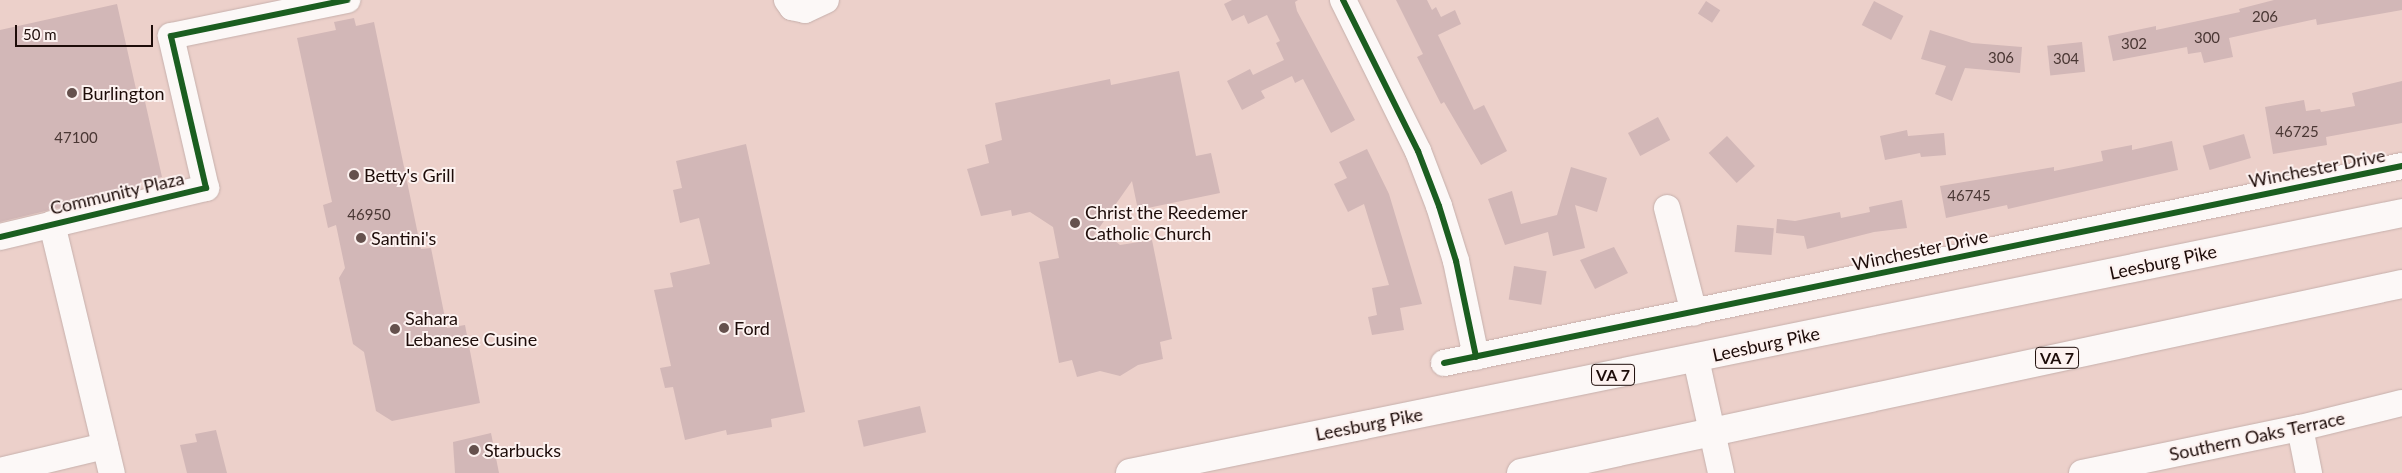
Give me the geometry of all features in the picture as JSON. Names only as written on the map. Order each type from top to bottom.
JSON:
[{"type":"highway","name":"Leesburg Pike","points":[[1130,473],[1696,359],[2402,213]]},
{"type":"highway","name":"VA 7","points":[[1521,473],[2402,284]]},
{"type":"street","name":"Community Plaza","points":[[0,237],[206,188],[171,36],[347,0]]},
{"type":"street","points":[[787,0],[792,7],[805,10],[826,0]]},
{"type":"street","points":[[1343,0],[1418,151],[1439,206],[1456,261],[1476,358]]},
{"type":"street","name":"Winchester Drive","points":[[1444,363],[1476,358],[2402,166]]},
{"type":"street","points":[[1667,208],[1694,313]]},
{"type":"street","name":"Community Plaza","points":[[52,224],[112,473]]},
{"type":"street","points":[[1696,359],[1721,473]]},
{"type":"street","name":"Southern Oaks Terrace","points":[[2082,473],[2112,470],[2402,403]]},
{"type":"street","points":[[2300,428],[2309,473]]},
{"type":"street","points":[[0,471],[105,446]]},
{"type":"building","points":[[1232,0],[1298,0],[1295,2],[1297,11],[1355,120],[1331,133],[1303,79],[1295,83],[1292,76],[1261,91],[1265,98],[1242,110],[1227,81],[1250,69],[1253,75],[1284,60],[1276,43],[1280,41],[1267,15],[1248,24],[1244,15],[1232,21],[1224,4]]},
{"type":"building","points":[[1396,0],[1427,0],[1432,10],[1436,7],[1441,17],[1455,10],[1461,24],[1438,35],[1474,110],[1484,105],[1507,151],[1481,165],[1444,102],[1441,104],[1417,57],[1423,54]]},
{"type":"building","points":[[2274,0],[2402,0],[2402,10],[2317,25],[2316,19],[2229,38],[2233,57],[2204,63],[2201,52],[2188,54],[2187,47],[2113,61],[2108,36],[2156,26],[2156,30],[2240,12],[2239,9]]},
{"type":"building","points":[[1706,1],[1720,10],[1712,23],[1698,14]]},
{"type":"building","points":[[1874,1],[1903,16],[1891,40],[1862,25]]},
{"type":"building","points":[[117,4],[138,98],[144,97],[162,177],[140,182],[141,188],[0,222],[0,30]]},
{"type":"building","points":[[354,18],[356,26],[374,22],[421,249],[431,248],[447,328],[465,325],[480,403],[392,421],[376,411],[364,352],[353,344],[339,278],[345,268],[336,225],[328,228],[323,205],[332,202],[297,38],[336,30],[334,22]]},
{"type":"building","points":[[1930,30],[1972,43],[2022,47],[2020,73],[1965,68],[1952,101],[1935,94],[1946,66],[1921,59]]},
{"type":"building","points":[[2082,42],[2085,72],[2050,75],[2047,46]]},
{"type":"building","name":"Christ the Reedemer Catholic Church","points":[[1179,71],[1196,156],[1211,153],[1220,193],[1138,210],[1132,181],[1092,238],[1115,241],[1120,245],[1152,240],[1172,339],[1160,342],[1163,359],[1138,365],[1120,376],[1100,371],[1077,377],[1072,360],[1059,363],[1039,262],[1059,258],[1053,227],[1030,212],[1012,216],[1011,210],[981,216],[967,169],[989,163],[985,145],[1002,140],[995,103],[1110,79],[1111,85]]},
{"type":"building","points":[[2402,81],[2402,123],[2326,137],[2327,145],[2273,154],[2265,107],[2304,100],[2306,111],[2320,109],[2321,112],[2355,106],[2352,93]]},
{"type":"building","points":[[1658,117],[1670,140],[1640,156],[1628,133]]},
{"type":"building","points":[[1907,130],[1908,136],[1944,133],[1946,155],[1921,157],[1920,153],[1885,160],[1880,136]]},
{"type":"building","points":[[2244,134],[2251,158],[2210,170],[2203,146]]},
{"type":"building","points":[[1727,136],[1755,166],[1737,183],[1709,153]]},
{"type":"building","points":[[2172,141],[2178,170],[2008,209],[2007,205],[1946,218],[1940,186],[2054,167],[2054,171],[2103,161],[2101,151],[2132,145],[2132,150]]},
{"type":"building","name":"Ford","points":[[746,144],[805,412],[771,419],[772,427],[727,435],[726,430],[685,440],[673,387],[665,388],[660,368],[671,366],[654,290],[673,287],[670,273],[710,264],[699,218],[680,223],[673,190],[682,188],[676,161]]},
{"type":"building","points":[[1367,149],[1389,194],[1422,304],[1400,308],[1404,330],[1372,335],[1368,317],[1377,315],[1372,288],[1389,285],[1364,204],[1348,212],[1334,184],[1347,178],[1339,162]]},
{"type":"building","points":[[1571,167],[1607,178],[1597,212],[1575,205],[1585,248],[1553,256],[1548,232],[1505,245],[1488,199],[1512,191],[1521,224],[1557,215]]},
{"type":"building","points":[[1902,200],[1907,228],[1874,232],[1807,249],[1804,236],[1776,233],[1777,219],[1795,221],[1840,212],[1841,218],[1870,212],[1869,207]]},
{"type":"building","points":[[1737,225],[1774,228],[1772,255],[1735,252]]},
{"type":"building","points":[[1614,247],[1628,273],[1595,289],[1580,260]]},
{"type":"building","points":[[1514,266],[1547,271],[1541,305],[1509,300]]},
{"type":"building","points":[[920,406],[926,432],[864,447],[858,420]]},
{"type":"building","points":[[216,430],[227,473],[187,473],[180,445],[197,442],[195,434]]},
{"type":"building","name":"Starbucks","points":[[491,433],[499,473],[455,473],[453,442]]},
{"type":"cycle path","points":[[0,237],[206,188],[171,36],[347,0]]},
{"type":"cycle path","points":[[1343,0],[1418,151],[1439,206],[1456,261],[1476,357]]},
{"type":"cycle path","points":[[1444,363],[2402,166]]},
{"type":"place","name":"Burlington","points":[[72,93]]},
{"type":"place","name":"Betty's Grill","points":[[354,175]]},
{"type":"place","name":"Christ the Reedemer Catholic Church","points":[[1075,223]]},
{"type":"place","name":"Santini's","points":[[361,238]]},
{"type":"place","name":"Ford","points":[[724,328]]},
{"type":"place","name":"Sahara Lebanese Cusine","points":[[395,329]]},
{"type":"place","name":"Starbucks","points":[[474,450]]}]
